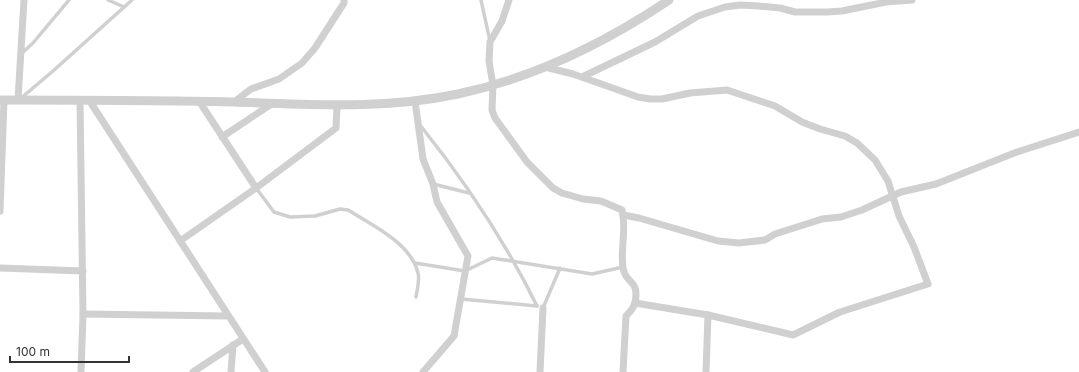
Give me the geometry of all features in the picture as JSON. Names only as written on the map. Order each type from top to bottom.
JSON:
[{"type":"street","points":[[18,100],[24,0]]},
{"type":"street","points":[[510,0],[502,21],[490,42],[489,62],[493,85],[492,110],[495,118],[526,162],[545,181],[562,193],[583,199],[601,201],[622,210],[625,237],[623,266],[624,276],[634,284],[636,292],[635,303],[626,316],[623,372]]},
{"type":"street","points":[[0,211],[2,100],[199,101],[337,106],[415,101],[457,94],[493,85],[545,67],[612,34],[648,14],[669,0]]},
{"type":"street","points":[[582,77],[655,42],[698,16],[725,7],[740,5],[759,6],[795,12],[827,12],[842,11],[886,2],[912,0]]},
{"type":"street","points":[[234,102],[251,89],[279,79],[302,63],[315,48],[345,1]]},
{"type":"street","points":[[545,67],[582,77],[638,97],[650,99],[662,99],[690,93],[727,90],[775,106],[802,122],[820,129],[846,136],[857,143],[875,160],[888,181],[899,216],[914,247],[928,284],[840,312],[793,334],[708,315],[635,303]]},
{"type":"street","points":[[85,100],[180,241],[265,372]]},
{"type":"street","points":[[81,372],[85,100]]},
{"type":"street","points":[[199,101],[256,188]]},
{"type":"street","points":[[415,101],[423,159],[433,184],[437,202],[468,256],[454,336],[423,372]]},
{"type":"street","points":[[222,137],[274,103]]},
{"type":"street","points":[[180,241],[256,188],[336,128],[337,106]]},
{"type":"street","points":[[623,215],[639,218],[718,241],[739,243],[765,240],[775,234],[822,219],[841,217],[862,210],[892,196],[936,184],[1018,152],[1079,132]]},
{"type":"street","points":[[0,268],[83,271]]},
{"type":"street","points":[[540,307],[540,372]]},
{"type":"street","points":[[83,314],[228,316]]},
{"type":"street","points":[[706,372],[708,315]]},
{"type":"street","points":[[193,372],[243,339]]},
{"type":"street","points":[[231,372],[233,345]]},
{"type":"lane","points":[[21,54],[33,43],[69,0]]},
{"type":"lane","points":[[108,0],[124,7]]},
{"type":"lane","points":[[18,100],[53,72],[132,0]]},
{"type":"lane","points":[[481,0],[490,42]]},
{"type":"lane","points":[[418,123],[450,163],[470,193],[540,307]]},
{"type":"lane","points":[[433,184],[470,193]]},
{"type":"lane","points":[[256,188],[274,212],[290,217],[315,216],[340,209],[348,210],[400,243],[415,263],[419,274],[416,297]]},
{"type":"lane","points":[[415,263],[465,271],[492,258],[514,263],[560,268],[592,274],[623,266]]},
{"type":"lane","points":[[540,307],[560,268]]},
{"type":"lane","points":[[461,299],[540,307]]}]
